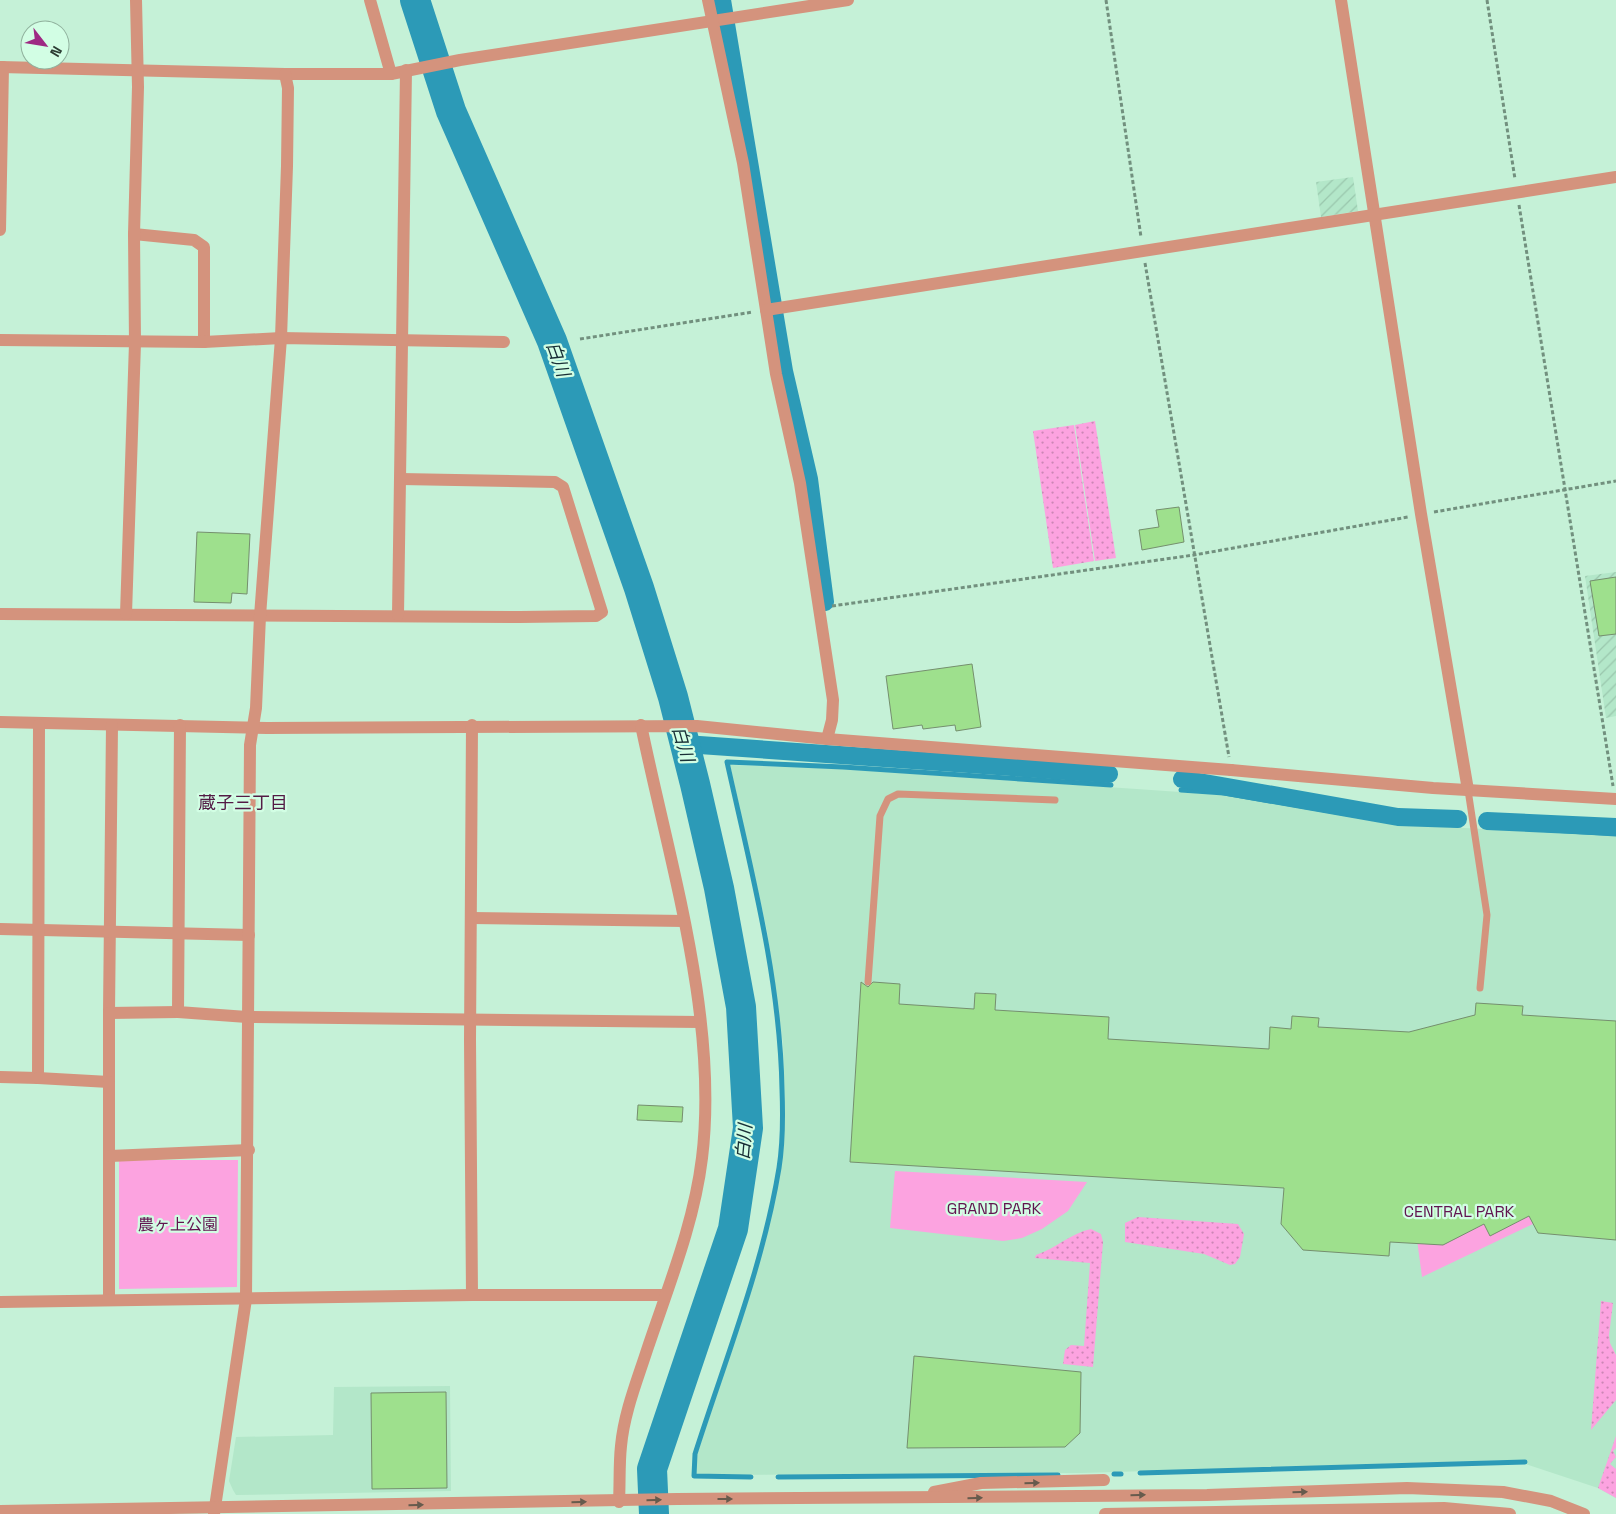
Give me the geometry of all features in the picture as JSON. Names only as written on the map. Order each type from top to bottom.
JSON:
[{"type":"street","points":[[126,614],[135,343],[136,0]]},
{"type":"street","points":[[370,0],[391,74]]},
{"type":"street","points":[[708,0],[721,20],[743,163],[773,309],[776,374],[800,482],[833,700],[832,720],[827,739]]},
{"type":"street","points":[[0,230],[2,67],[285,74],[391,74],[460,60],[848,0]]},
{"type":"street","points":[[1341,0],[1421,514],[1468,790]]},
{"type":"street","points":[[398,615],[406,70]]},
{"type":"street","points":[[214,1511],[246,1299],[249,1150],[247,1017],[252,727],[256,708],[260,616],[281,338],[287,166],[288,88],[285,74]]},
{"type":"street","points":[[773,309],[1616,177]]},
{"type":"street","points":[[134,234],[194,240],[204,247],[204,342]]},
{"type":"street","points":[[0,340],[135,343],[281,338],[504,342]]},
{"type":"street","points":[[0,614],[596,616],[602,612],[563,487],[556,482],[401,478]]},
{"type":"street","points":[[0,722],[252,727],[658,724],[1468,790],[1615,795]]},
{"type":"street","points":[[38,1078],[39,724]]},
{"type":"street","points":[[109,1300],[110,1156],[108,1082],[112,725]]},
{"type":"street","points":[[178,1012],[180,725]]},
{"type":"street","points":[[472,725],[470,1019],[472,1295]]},
{"type":"street","points":[[625,1501],[621,1445],[632,1394],[688,1227],[702,1158],[707,1092],[700,1022],[684,921],[641,725]]},
{"type":"street","points":[[472,918],[684,921]]},
{"type":"street","points":[[0,929],[249,935]]},
{"type":"street","points":[[110,1013],[178,1012],[247,1017],[700,1022]]},
{"type":"street","points":[[0,1077],[108,1082]]},
{"type":"street","points":[[110,1156],[249,1150]]},
{"type":"street","points":[[0,1302],[472,1295],[666,1295]]},
{"type":"street","points":[[897,1498],[981,1484],[1104,1480]]},
{"type":"street","points":[[0,1511],[214,1511],[677,1499],[1207,1494],[1407,1488],[1503,1492],[1551,1501],[1584,1514]]},
{"type":"street","points":[[1106,1514],[1444,1508],[1510,1514]]},
{"type":"lane","points":[[1468,790],[1487,915],[1480,988]]},
{"type":"lane","points":[[868,982],[880,816],[888,799],[898,794],[1054,800]]},
{"type":"path","points":[[1106,0],[1144,251],[1194,555],[1232,770]]},
{"type":"path","points":[[1486,0],[1615,795]]},
{"type":"path","points":[[580,339],[773,309]]},
{"type":"path","points":[[819,608],[1194,555],[1616,481]]},
{"type":"shaded area","points":[[1353,177],[1358,211],[1321,217],[1316,182]]},
{"type":"shaded area","points":[[1616,572],[1616,716],[1606,718],[1585,576]]},
{"type":"shaded area","points":[[730,765],[843,769],[1224,795],[1389,824],[1616,836],[1616,1498],[1598,1488],[1513,1460],[1082,1473],[696,1475],[697,1454],[744,1314],[767,1232],[781,1167],[785,1111],[783,1044],[767,931]]},
{"type":"shaded area","points":[[450,1386],[451,1491],[236,1495],[233,1490],[229,1481],[236,1437],[333,1435],[334,1387]]},
{"type":"green space","points":[[1095,421],[1116,558],[1095,561],[1075,425]]},
{"type":"green space","points":[[1074,425],[1094,561],[1053,568],[1033,431]]},
{"type":"green space","name":"農ヶ上公園","points":[[119,1160],[238,1160],[237,1287],[119,1289]]},
{"type":"green space","name":"CENTRAL PARK","points":[[1407,1165],[1524,1206],[1533,1224],[1422,1277]]},
{"type":"green space","name":"GRAND PARK","points":[[895,1171],[1087,1182],[1068,1211],[1042,1229],[1022,1238],[1003,1241],[890,1228]]},
{"type":"green space","points":[[1138,1217],[1238,1224],[1244,1234],[1240,1257],[1235,1264],[1230,1265],[1204,1254],[1125,1242],[1125,1223]]},
{"type":"green space","points":[[1091,1229],[1101,1234],[1103,1242],[1093,1367],[1063,1364],[1065,1350],[1071,1345],[1084,1346],[1090,1263],[1035,1258],[1036,1255],[1070,1237]]},
{"type":"green space","points":[[1601,1301],[1613,1303],[1609,1335],[1610,1343],[1616,1355],[1616,1400],[1591,1430]]},
{"type":"green space","points":[[1616,1436],[1616,1448],[1613,1451],[1616,1457],[1610,1464],[1616,1469],[1616,1498],[1598,1488]]},
{"type":"building","points":[[1179,507],[1184,542],[1142,550],[1139,530],[1159,527],[1156,510]]},
{"type":"building","points":[[197,532],[250,534],[247,594],[232,593],[231,603],[194,602]]},
{"type":"building","points":[[1616,577],[1616,634],[1599,636],[1590,581]]},
{"type":"building","points":[[972,664],[981,727],[956,731],[955,725],[923,729],[922,725],[893,729],[886,676]]},
{"type":"building","points":[[861,982],[868,987],[873,982],[900,984],[899,1004],[974,1009],[975,993],[996,994],[995,1010],[1109,1017],[1108,1039],[1269,1049],[1270,1027],[1291,1029],[1292,1016],[1319,1018],[1318,1027],[1409,1032],[1475,1015],[1476,1003],[1523,1006],[1522,1015],[1616,1021],[1616,1240],[1538,1233],[1529,1216],[1490,1236],[1484,1224],[1443,1245],[1390,1242],[1389,1256],[1303,1250],[1281,1224],[1284,1188],[850,1162]]},
{"type":"building","points":[[638,1105],[683,1107],[682,1122],[637,1120]]},
{"type":"building","points":[[914,1356],[1081,1372],[1080,1433],[1065,1447],[907,1448]]},
{"type":"building","points":[[446,1392],[447,1488],[372,1489],[371,1393]]},
{"type":"waterway","name":"白川","points":[[415,0],[451,111],[552,341],[639,588],[673,697],[695,784],[719,888],[741,1007],[748,1128],[733,1229],[652,1469],[654,1514]]},
{"type":"waterway","points":[[722,0],[784,371],[809,479],[825,602]]},
{"type":"waterway","points":[[685,744],[1109,774]]},
{"type":"waterway","points":[[751,1477],[694,1476],[695,1454],[753,1277],[772,1205],[779,1168],[783,1119],[780,1048],[770,965],[763,924],[727,762],[843,767],[1111,785]]},
{"type":"waterway","points":[[1182,779],[1398,817],[1458,819]]},
{"type":"waterway","points":[[1181,790],[1224,793],[1389,821],[1460,825]]},
{"type":"waterway","points":[[1487,821],[1616,827]]},
{"type":"waterway","points":[[1488,826],[1616,834]]},
{"type":"waterway","points":[[1140,1473],[1525,1462]]},
{"type":"waterway","points":[[1114,1474],[1121,1474]]},
{"type":"waterway","points":[[778,1477],[1058,1475]]},
{"type":"district","name":"蔵子三丁目","points":[[243,803]]}]
